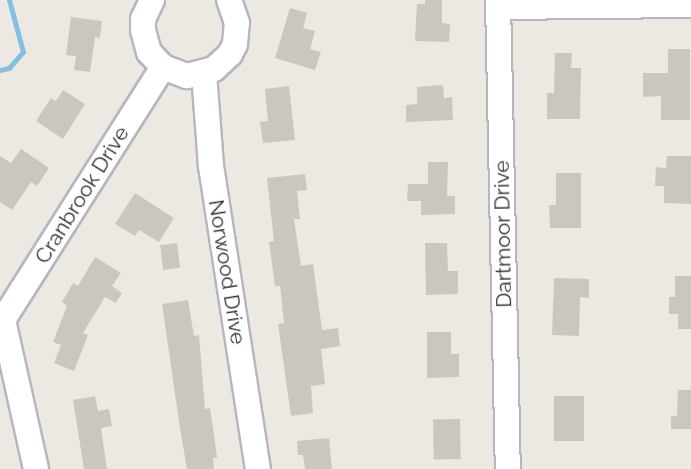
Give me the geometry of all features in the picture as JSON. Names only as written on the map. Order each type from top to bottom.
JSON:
[{"type":"street","points":[[152,0],[143,19],[144,41],[149,52],[162,67],[178,74],[204,74],[223,62],[235,44],[237,23],[229,0]]},
{"type":"street","points":[[498,4],[691,5]]},
{"type":"street","name":"Dartmoor Drive","points":[[498,4],[508,469]]},
{"type":"street","name":"Cranbrook Drive","points":[[2,320],[162,67]]},
{"type":"street","name":"Norwood Drive","points":[[204,74],[211,166],[258,469]]},
{"type":"street","points":[[2,320],[36,469]]},
{"type":"building","points":[[425,0],[442,0],[442,23],[450,24],[449,42],[415,41],[417,4],[425,4]]},
{"type":"building","points":[[290,8],[307,13],[303,28],[315,31],[310,49],[321,52],[315,70],[275,58]]},
{"type":"building","points":[[71,17],[102,21],[100,38],[95,37],[90,72],[74,70],[76,56],[66,55]]},
{"type":"building","points":[[668,49],[690,49],[690,120],[661,120],[661,96],[643,97],[643,73],[668,73]]},
{"type":"building","points":[[555,53],[572,53],[571,68],[581,68],[580,119],[547,119],[547,93],[554,93]]},
{"type":"building","points":[[443,85],[444,98],[452,97],[453,120],[406,122],[406,105],[417,104],[417,87]]},
{"type":"building","points":[[289,86],[295,140],[263,143],[260,122],[268,121],[265,89]]},
{"type":"building","points":[[63,90],[85,104],[63,139],[36,121],[51,98],[56,101]]},
{"type":"building","points":[[21,149],[49,168],[37,186],[31,182],[12,210],[0,202],[0,156],[11,163]]},
{"type":"building","points":[[667,156],[691,156],[691,204],[664,203],[664,186],[655,186],[656,167],[666,168]]},
{"type":"building","points":[[428,162],[448,162],[447,196],[455,196],[455,214],[421,215],[421,201],[407,201],[408,184],[428,184]]},
{"type":"building","points":[[556,173],[581,173],[581,228],[550,228],[549,205],[556,205]]},
{"type":"building","points":[[305,174],[307,190],[297,191],[300,219],[294,219],[301,266],[313,264],[322,330],[338,328],[340,346],[321,349],[325,384],[311,386],[313,413],[291,416],[278,324],[284,323],[280,286],[275,286],[269,242],[274,241],[267,178]]},
{"type":"building","points":[[135,193],[174,218],[159,242],[139,230],[135,236],[115,224]]},
{"type":"building","points":[[177,243],[180,268],[163,270],[160,245]]},
{"type":"building","points":[[425,243],[447,243],[448,271],[458,271],[458,294],[426,295]]},
{"type":"building","points":[[95,257],[121,273],[112,286],[122,293],[116,303],[105,297],[83,333],[88,335],[74,371],[54,363],[61,345],[53,342],[67,306],[62,302],[73,283],[78,286]]},
{"type":"building","points":[[675,276],[691,276],[691,329],[678,329],[678,314],[669,314],[669,297],[675,297]]},
{"type":"building","points":[[554,278],[589,279],[589,298],[580,297],[579,336],[552,335]]},
{"type":"building","points":[[188,300],[194,336],[199,335],[205,409],[210,408],[217,458],[213,458],[214,469],[187,469],[180,428],[162,304]]},
{"type":"building","points":[[427,332],[451,332],[451,354],[459,354],[459,377],[427,378]]},
{"type":"building","points":[[678,390],[691,390],[691,429],[671,429],[671,416],[677,416]]},
{"type":"building","points":[[95,396],[98,411],[109,409],[112,426],[101,428],[107,469],[84,469],[73,400]]},
{"type":"building","points":[[554,396],[584,396],[584,441],[554,441]]},
{"type":"building","points":[[433,419],[460,419],[461,459],[434,459]]},
{"type":"building","points":[[329,438],[332,469],[305,469],[303,455],[298,455],[297,441]]},
{"type":"waterway","points":[[0,70],[9,68],[23,52],[9,0]]}]
